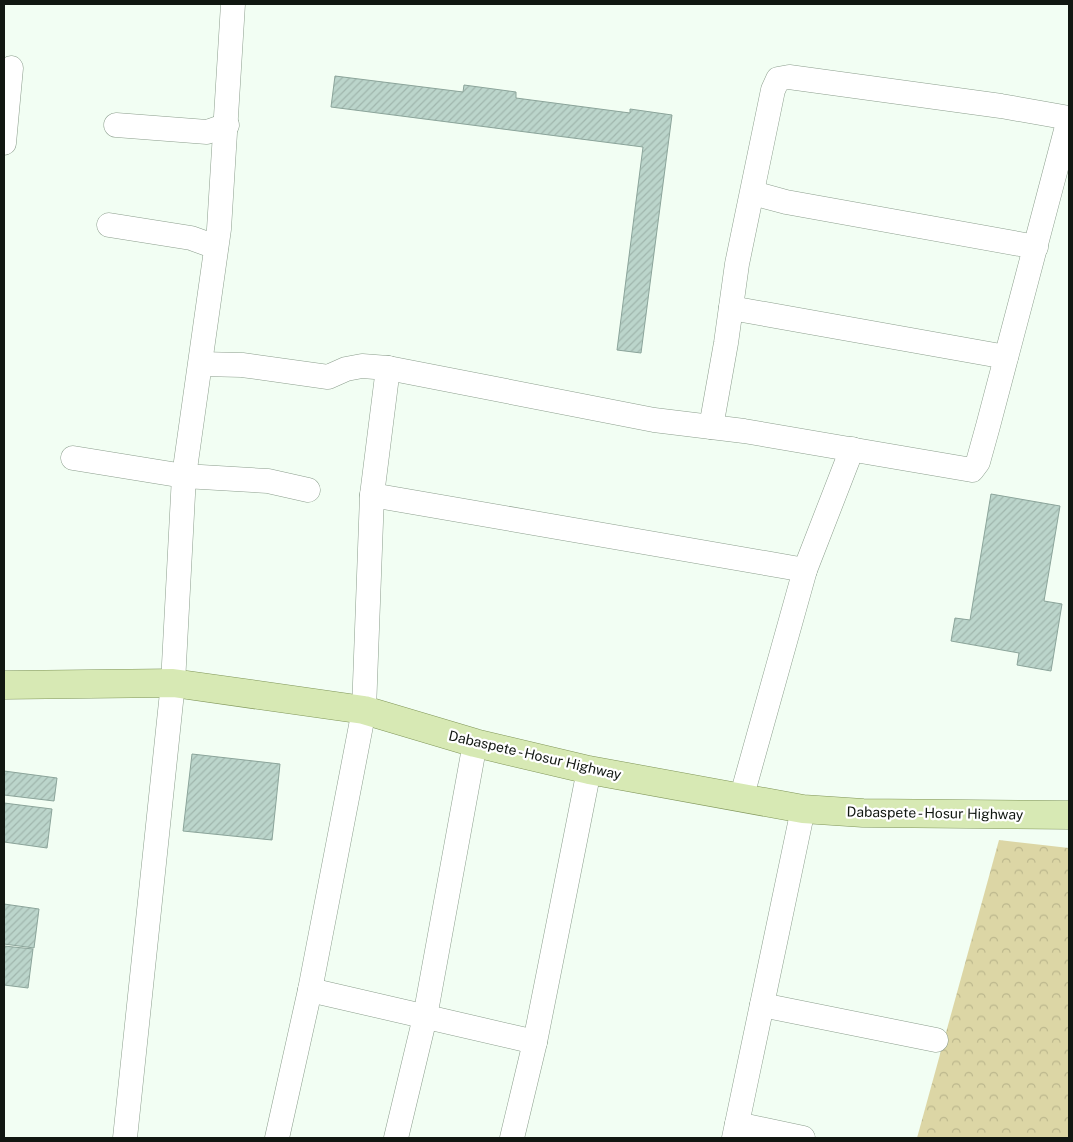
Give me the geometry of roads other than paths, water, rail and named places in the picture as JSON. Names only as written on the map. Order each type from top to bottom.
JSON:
[{"type":"main road","name":"Dabaspete - Hosur Highway","points":[[4,685],[173,683],[364,710],[475,743],[589,770],[803,809],[863,813],[1069,814]]},
{"type":"street","points":[[125,1138],[173,683],[184,476],[216,247],[227,126],[233,4]]},
{"type":"street","points":[[4,143],[11,68]]},
{"type":"street","points":[[201,364],[242,365],[328,377],[346,369],[362,366],[388,368],[645,418],[852,449],[972,470],[978,462],[1069,119],[1001,106],[788,77],[778,79],[773,90],[737,264],[711,427]]},
{"type":"street","points":[[116,125],[207,132],[227,126]]},
{"type":"street","points":[[753,194],[786,202],[1036,247]]},
{"type":"street","points":[[109,225],[191,238],[216,247]]},
{"type":"street","points":[[731,308],[1006,357]]},
{"type":"street","points":[[277,1138],[310,990],[364,710],[372,496],[388,368]]},
{"type":"street","points":[[741,799],[805,570],[852,449]]},
{"type":"street","points":[[73,458],[184,476],[268,481],[308,490]]},
{"type":"street","points":[[372,496],[805,570]]},
{"type":"street","points":[[396,1138],[425,1017],[475,743]]},
{"type":"street","points":[[512,1138],[535,1042],[589,770]]},
{"type":"street","points":[[803,809],[736,1131],[804,1138]]},
{"type":"street","points":[[310,990],[535,1042]]},
{"type":"street","points":[[762,1005],[936,1040]]}]
